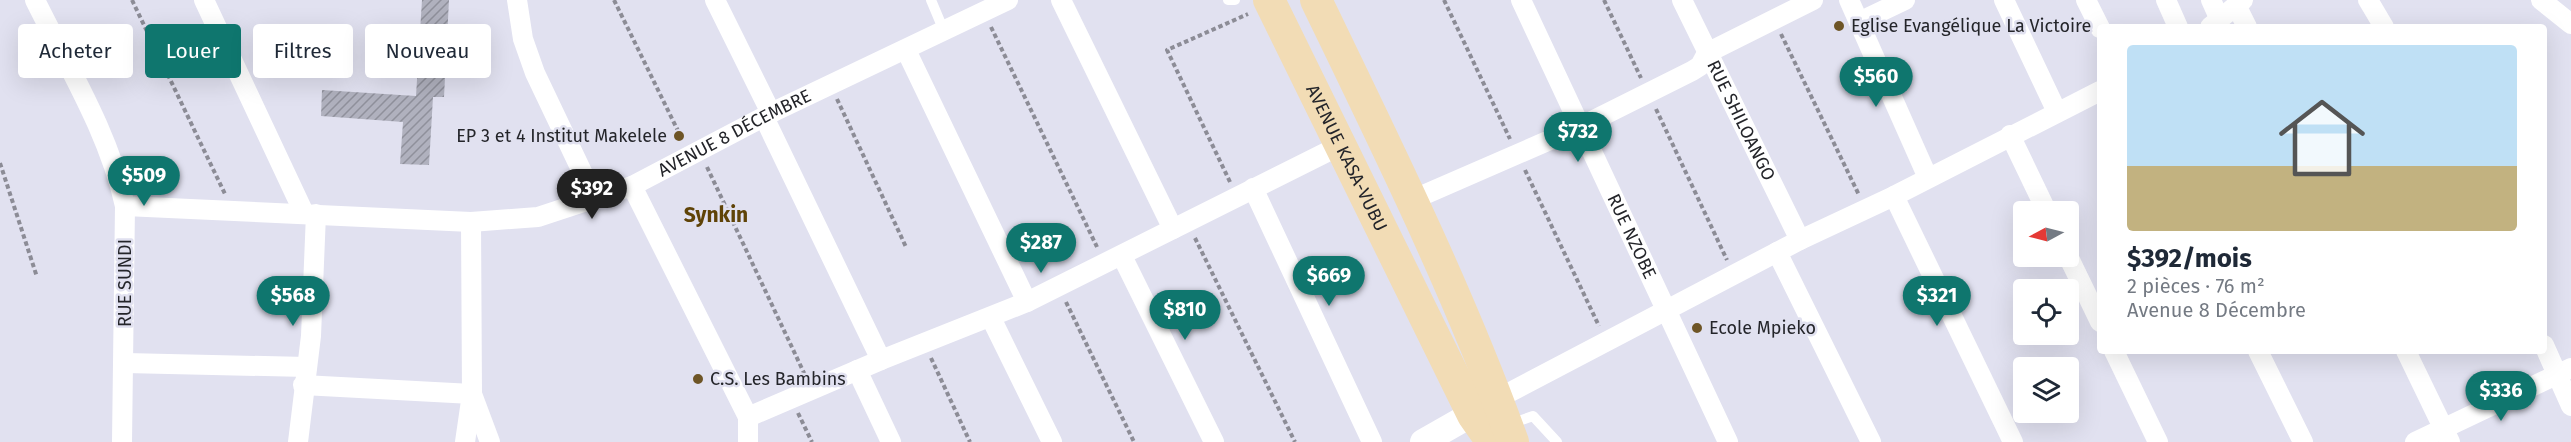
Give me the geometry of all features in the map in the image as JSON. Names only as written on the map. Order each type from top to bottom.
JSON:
[{"type":"main road","points":[[1316,0],[1412,200],[1496,425]]},
{"type":"main road","name":"AVENUE KASA-VUBU","points":[[1269,2],[1341,145],[1496,425]]},
{"type":"street","name":"RUE SUNDI","points":[[35,0],[106,144],[119,177],[125,206],[125,363],[122,442]]},
{"type":"street","points":[[204,0],[310,213],[312,336],[298,442]]},
{"type":"street","points":[[518,0],[528,54],[596,199]]},
{"type":"street","points":[[716,0],[881,360]]},
{"type":"street","name":"AVENUE 8 DÉCEMBRE","points":[[125,206],[471,222],[538,217],[632,186],[767,115],[1008,0]]},
{"type":"street","points":[[1062,0],[1180,225]]},
{"type":"street","name":"RUE NZOBE","points":[[1521,0],[1582,126],[1728,442]]},
{"type":"street","name":"RUE SHILOANGO","points":[[1682,0],[1800,240]]},
{"type":"street","points":[[1412,200],[1582,126],[1700,66],[1707,53],[1813,0]]},
{"type":"street","points":[[1849,0],[1928,178]]},
{"type":"street","points":[[1859,22],[1905,0]]},
{"type":"street","points":[[2004,0],[2057,112]]},
{"type":"street","points":[[2086,0],[2098,24]]},
{"type":"street","points":[[2166,0],[2177,24]]},
{"type":"street","points":[[2211,0],[2215,24]]},
{"type":"street","points":[[2368,0],[2382,24]]},
{"type":"street","points":[[2541,0],[2571,24]]},
{"type":"street","points":[[2215,24],[2240,3],[2246,24]]},
{"type":"street","points":[[906,50],[1027,302]]},
{"type":"street","points":[[1423,442],[1496,425],[1607,343],[1800,240],[1894,196],[2097,92]]},
{"type":"street","points":[[2010,135],[2042,201]]},
{"type":"street","points":[[748,417],[881,360],[992,318],[1027,302],[1341,145]]},
{"type":"street","points":[[632,186],[748,417],[748,442]]},
{"type":"street","points":[[1244,192],[1372,442]]},
{"type":"street","points":[[1894,196],[2013,442]]},
{"type":"street","points":[[465,442],[472,394],[471,222]]},
{"type":"street","points":[[1778,252],[1871,442]]},
{"type":"street","points":[[1114,260],[1214,442]]},
{"type":"street","points":[[2073,267],[2097,316]]},
{"type":"street","points":[[992,318],[1052,442]]},
{"type":"street","points":[[2547,349],[2564,372],[2571,406]]},
{"type":"street","points":[[2115,354],[2158,442]]},
{"type":"street","points":[[2259,354],[2303,442]]},
{"type":"street","points":[[2407,354],[2447,435]]},
{"type":"street","points":[[125,363],[305,376],[472,394]]},
{"type":"street","points":[[857,370],[891,442]]},
{"type":"street","points":[[2415,442],[2447,435],[2564,372]]},
{"type":"street","points":[[472,394],[490,442]]},
{"type":"lane","points":[[931,0],[944,31]]},
{"type":"lane","points":[[1228,0],[1235,0]]},
{"type":"lane","points":[[1496,425],[1533,416],[1557,442]]},
{"type":"path","points":[[132,0],[233,211]]},
{"type":"path","points":[[614,0],[695,153],[812,389]]},
{"type":"path","points":[[1444,0],[1607,343]]},
{"type":"path","points":[[1604,0],[1734,275]]},
{"type":"path","points":[[1244,192],[1167,50],[1269,2]]},
{"type":"path","points":[[983,12],[1114,260]]},
{"type":"path","points":[[1774,20],[1866,209]]},
{"type":"path","points":[[831,85],[906,247]]},
{"type":"path","points":[[0,163],[37,277]]},
{"type":"path","points":[[1180,225],[1295,442]]},
{"type":"path","points":[[1059,287],[1134,442]]},
{"type":"path","points":[[924,343],[970,442]]},
{"type":"path","points":[[791,398],[812,442]]},
{"type":"building","points":[[422,0],[449,0],[448,24],[420,24]]},
{"type":"building","points":[[417,78],[445,78],[444,97],[433,97],[429,165],[400,164],[403,122],[321,116],[322,90],[416,96]]},
{"type":"place","name":"Eglise Evangélique La Victoire","points":[[1839,26]]},
{"type":"place","name":"EP 3 et 4 Institut Makelele","points":[[679,136]]},
{"type":"place","name":"Ecole Mpieko","points":[[1697,328]]},
{"type":"place","name":"C.S. Les Bambins","points":[[698,379]]},
{"type":"district","name":"Synkin","points":[[716,215]]}]
